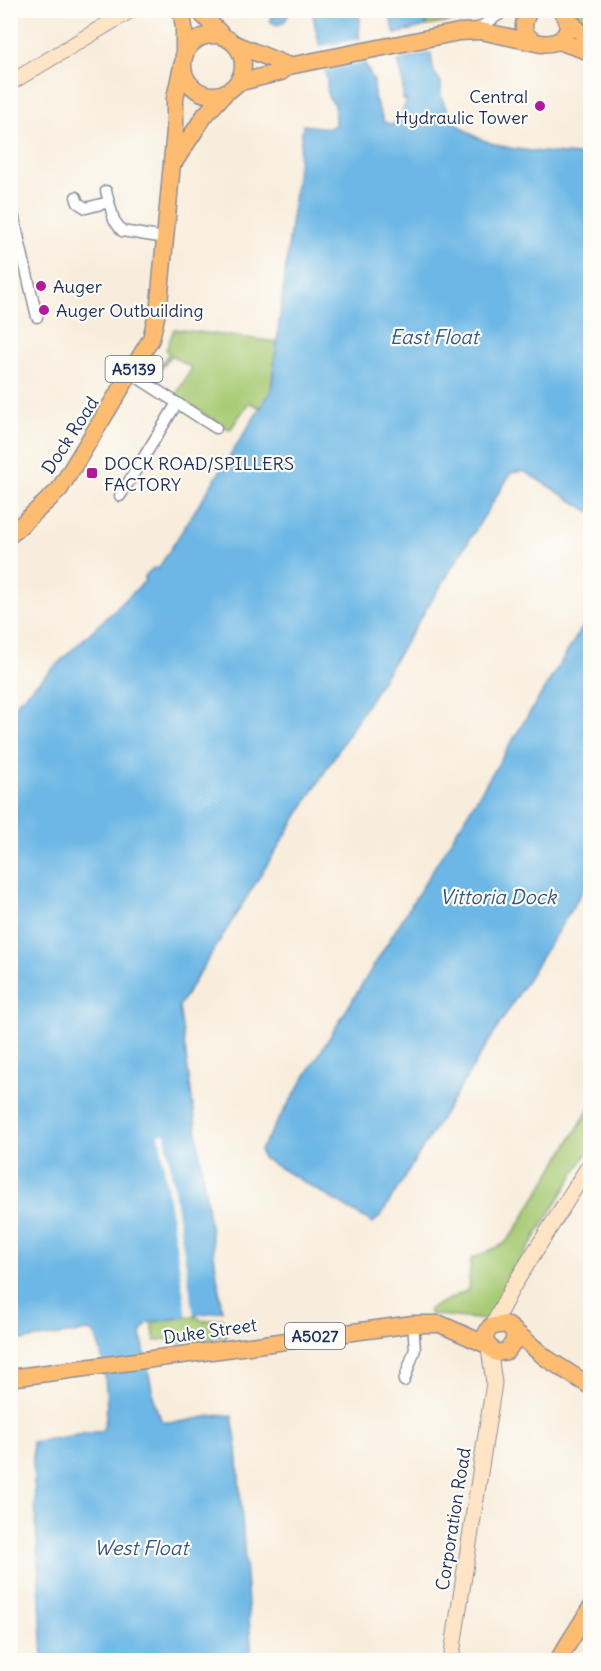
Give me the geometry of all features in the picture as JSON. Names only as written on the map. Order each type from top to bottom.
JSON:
[{"type":"main road","points":[[10,82],[131,10]]},
{"type":"main road","name":"Dock Road","points":[[10,535],[59,490],[132,374],[151,339],[159,304],[176,98],[183,60],[184,27],[181,10]]},
{"type":"main road","points":[[198,10],[229,40],[243,63],[231,88]]},
{"type":"main road","points":[[289,66],[229,40],[209,34],[197,38],[183,60],[189,84],[199,92],[214,95],[283,72],[289,66],[444,33],[477,31],[508,24],[529,12]]},
{"type":"main road","points":[[529,12],[525,23],[526,32],[532,40],[541,44]]},
{"type":"main road","points":[[558,41],[566,30],[564,14]]},
{"type":"main road","points":[[564,14],[591,42]]},
{"type":"main road","points":[[477,31],[541,44],[558,41],[591,52]]},
{"type":"main road","name":"Dock Road","points":[[172,167],[181,149],[231,88]]},
{"type":"main road","points":[[546,1358],[508,1350],[497,1353],[488,1346],[485,1336],[512,1288],[591,1164]]},
{"type":"main road","points":[[508,1350],[514,1340],[512,1288]]},
{"type":"main road","points":[[492,1326],[501,1323],[512,1329],[546,1358],[591,1386]]},
{"type":"main road","name":"Duke Street","points":[[10,1378],[413,1324],[440,1324],[451,1327],[488,1346]]},
{"type":"main road","name":"Duke Street","points":[[451,1327],[492,1326]]},
{"type":"main road","name":"Corporation Road","points":[[488,1346],[494,1383]]},
{"type":"main road","name":"Corporation Road","points":[[451,1660],[494,1383],[508,1350]]},
{"type":"main road","points":[[558,1660],[591,1609]]},
{"type":"street","points":[[477,31],[506,10]]},
{"type":"street","points":[[106,190],[117,227],[122,231],[165,238]]},
{"type":"street","points":[[76,197],[79,204],[86,207],[109,202]]},
{"type":"street","points":[[10,201],[37,316]]},
{"type":"street","points":[[132,374],[216,428]]},
{"type":"street","points":[[120,496],[177,403]]},
{"type":"street","points":[[404,1381],[415,1349],[413,1324]]},
{"type":"green space","points":[[491,11],[470,18],[426,26],[426,14],[434,12]]},
{"type":"green space","points":[[575,11],[590,11],[590,32]]},
{"type":"green space","points":[[174,329],[277,342],[271,391],[260,408],[249,402],[230,430],[175,396],[192,368],[171,355],[152,381],[169,352],[166,350]]},
{"type":"green space","points":[[590,1108],[590,1148],[510,1278],[492,1315],[485,1320],[429,1314],[429,1309],[468,1290],[471,1259],[504,1244],[515,1231]]},
{"type":"green space","points":[[194,1316],[203,1321],[223,1318],[227,1336],[175,1344],[165,1339],[155,1341],[152,1322]]},
{"type":"water","points":[[270,10],[290,11],[285,21],[278,25],[271,22]]},
{"type":"water","name":"East Float","points":[[312,11],[355,11],[360,18],[359,39],[364,62],[374,82],[374,97],[384,122],[392,125],[400,118],[407,100],[403,100],[403,80],[398,61],[431,53],[434,72],[441,83],[441,96],[451,116],[465,130],[483,140],[504,147],[590,156],[590,512],[524,471],[511,473],[179,1006],[222,1311],[147,1323],[141,1334],[155,1405],[162,1421],[179,1422],[214,1416],[232,1416],[237,1448],[252,1660],[43,1660],[32,1442],[102,1431],[106,1411],[106,1383],[101,1354],[94,1333],[88,1331],[17,1341],[14,1338],[11,1317],[10,713],[12,707],[145,581],[145,576],[153,568],[158,569],[271,391],[303,125],[330,128],[335,125],[335,104],[328,97],[327,80]]},
{"type":"water","points":[[388,11],[442,11],[427,14],[426,26],[395,34]]},
{"type":"water","name":"Vittoria Dock","points":[[590,615],[590,879],[381,1215],[373,1223],[263,1158],[260,1150]]},
{"type":"pier","points":[[360,39],[365,62],[323,71],[318,47]]},
{"type":"pier","points":[[165,1133],[194,1316],[187,1317],[159,1134]]},
{"type":"place","name":"Central Hydraulic Tower","points":[[540,106]]},
{"type":"place","name":"Auger","points":[[41,286]]},
{"type":"place","name":"Auger Outbuilding","points":[[44,310]]},
{"type":"place","name":"DOCK ROAD/SPILLERS FACTORY","points":[[92,473]]},
{"type":"water label","name":"West Float","points":[[141,1547]]}]
